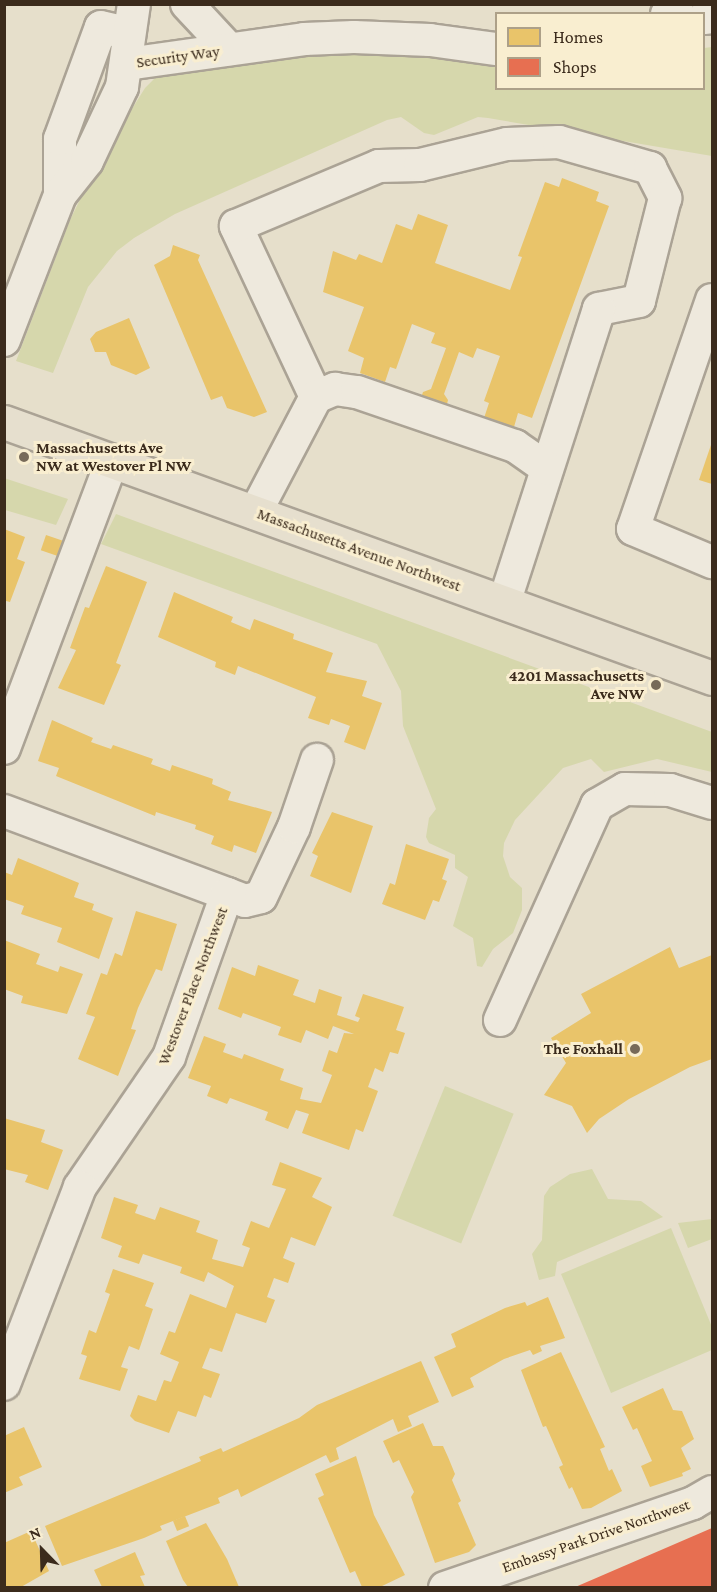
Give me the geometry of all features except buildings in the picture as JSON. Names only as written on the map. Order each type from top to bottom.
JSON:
[{"type":"main road","name":"Massachusetts Avenue Northwest","points":[[4,422],[712,678]]},
{"type":"street","points":[[187,4],[228,49]]},
{"type":"street","points":[[60,195],[60,139],[101,27],[131,19],[128,64]]},
{"type":"street","name":"Security Way","points":[[4,340],[60,195],[87,161],[122,87],[128,64],[228,49],[354,37],[430,40],[495,49]]},
{"type":"street","points":[[316,397],[236,226],[379,166],[420,165],[507,144],[559,142],[651,168],[665,198],[639,301],[599,309],[504,603]]},
{"type":"street","points":[[712,300],[633,529],[712,561]]},
{"type":"street","points":[[255,513],[316,397],[335,389],[357,392],[514,446],[547,468]]},
{"type":"street","points":[[4,748],[112,461]]},
{"type":"street","points":[[228,894],[245,901],[261,897],[294,827],[317,760]]},
{"type":"street","points":[[500,1020],[597,805],[625,789],[670,790],[712,802]]},
{"type":"street","name":"Westover Place Northwest","points":[[4,811],[228,894],[168,1057],[84,1180],[4,1384]]},
{"type":"street","name":"Embassy Park Drive Northwest","points":[[445,1587],[693,1503],[712,1492]]},
{"type":"green space","points":[[712,47],[712,156],[488,118],[478,117],[434,135],[424,133],[401,117],[387,120],[175,214],[134,238],[117,251],[88,287],[53,373],[16,361],[70,220],[96,167],[145,88],[157,76],[182,65],[298,54],[411,55],[495,64],[495,90],[705,90],[705,48]]},
{"type":"green space","points":[[4,478],[68,499],[56,525],[5,510]]},
{"type":"green space","points":[[116,514],[712,732],[712,772],[657,759],[604,772],[591,759],[563,768],[515,820],[504,843],[503,856],[510,877],[522,888],[522,910],[513,933],[493,949],[482,967],[477,966],[473,938],[453,926],[468,877],[455,868],[455,855],[429,843],[426,837],[429,818],[436,809],[403,726],[401,691],[377,644],[101,544]]},
{"type":"green space","points":[[445,1086],[514,1114],[461,1244],[393,1216]]},
{"type":"green space","points":[[592,1169],[608,1199],[641,1201],[663,1217],[557,1262],[555,1276],[539,1280],[532,1254],[542,1240],[544,1196],[550,1187],[570,1174]]},
{"type":"green space","points":[[712,1219],[712,1239],[688,1248],[678,1223]]},
{"type":"green space","points":[[671,1228],[712,1327],[712,1350],[611,1393],[561,1274]]},
{"type":"place","name":"Massachusetts Ave NW at Westover Pl NW","points":[[24,457]]},
{"type":"place","name":"4201 Massachusetts Ave NW","points":[[656,685]]},
{"type":"place","name":"The Foxhall","points":[[635,1049]]}]
